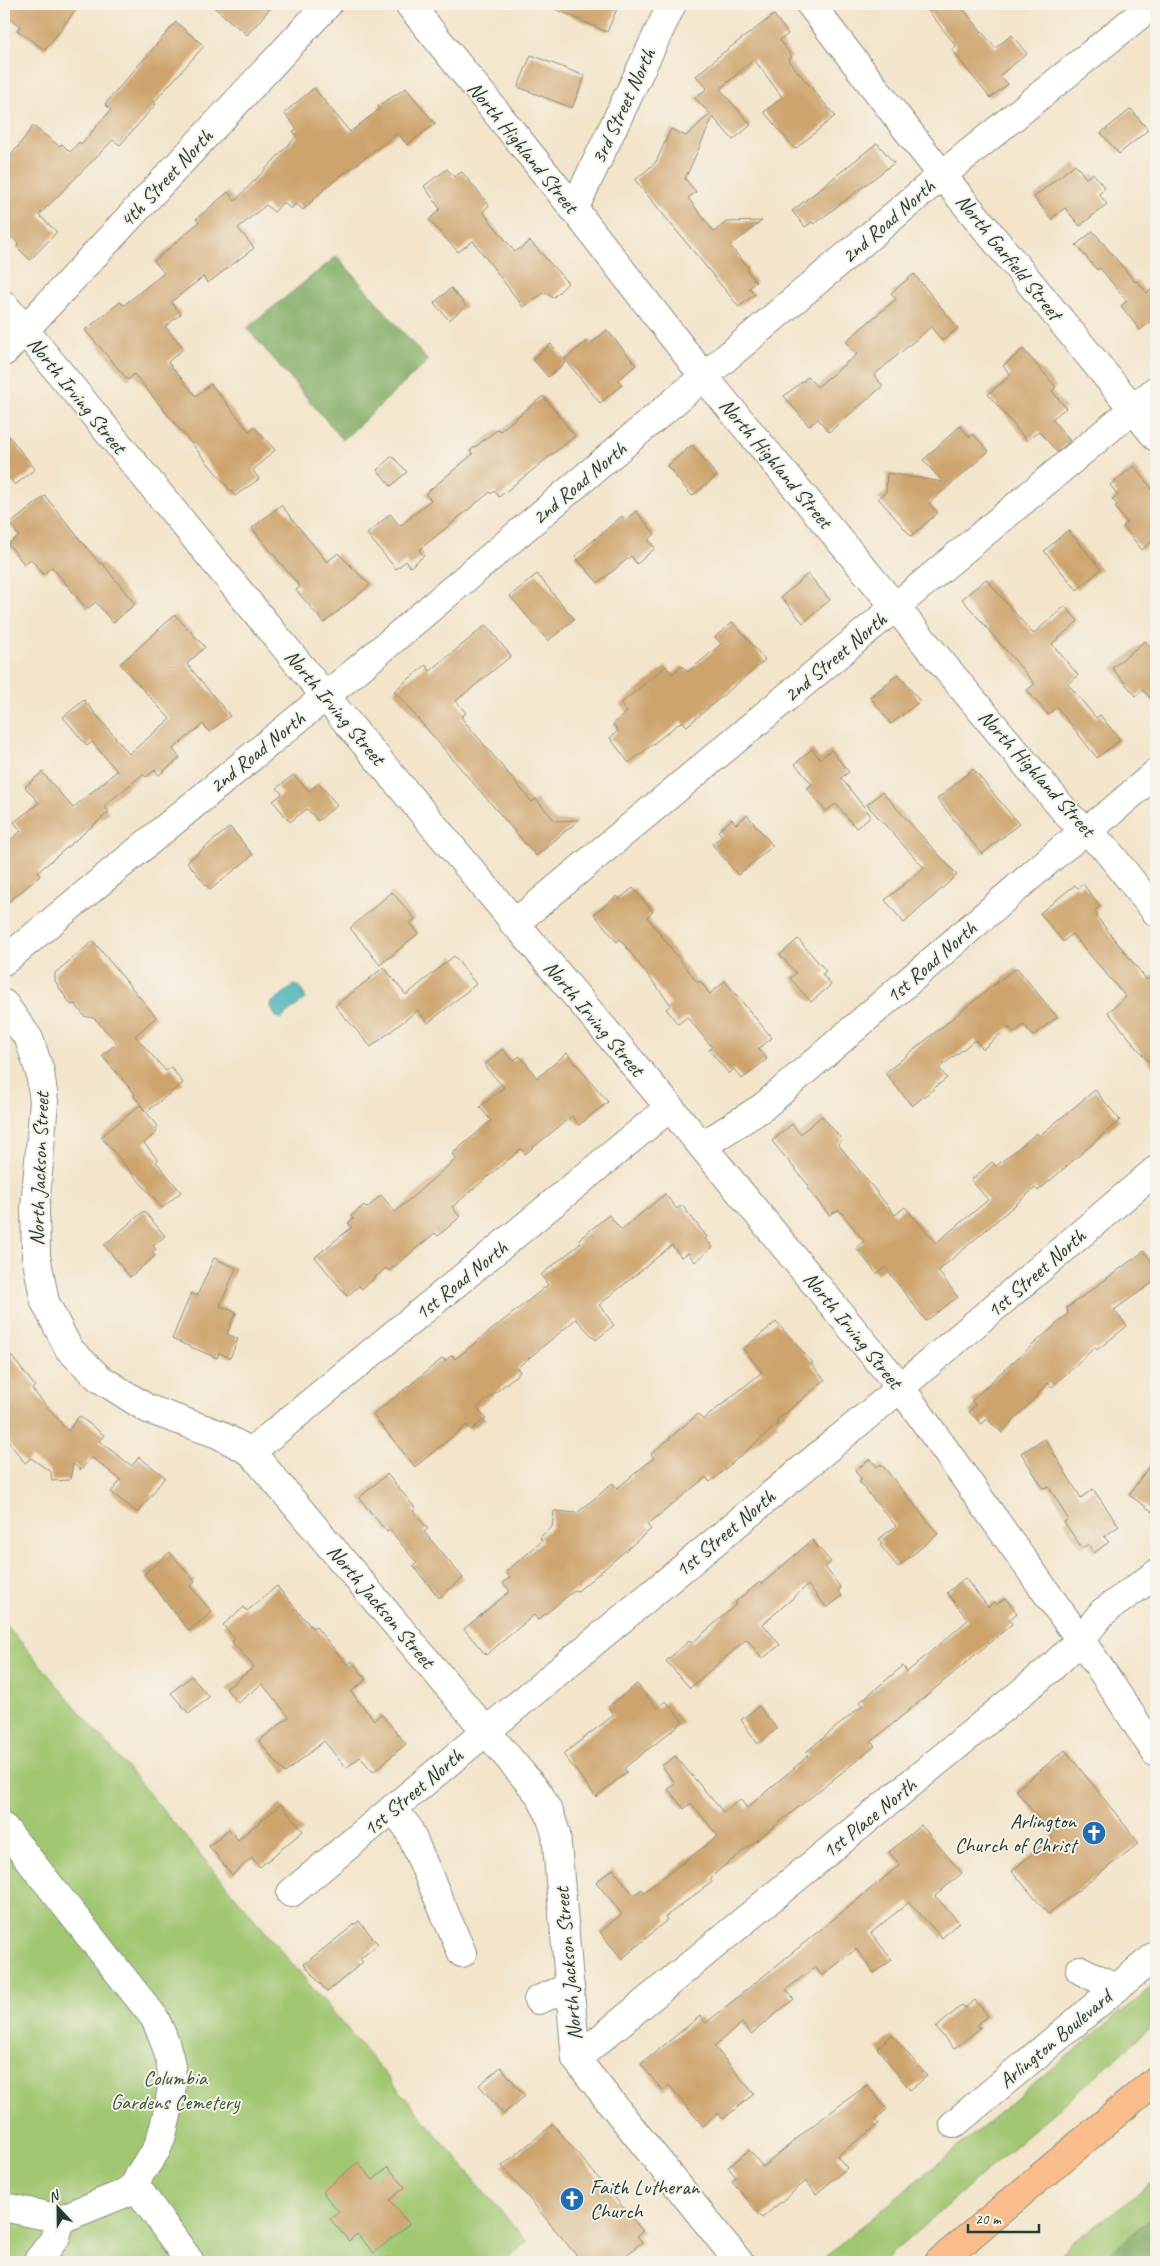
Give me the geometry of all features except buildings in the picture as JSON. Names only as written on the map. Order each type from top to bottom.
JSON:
[{"type":"highway","points":[[939,2262],[1156,2080]]},
{"type":"street","name":"4th Street North","points":[[4,352],[328,4]]},
{"type":"street","name":"North Highland Street","points":[[409,4],[574,209],[705,378],[1069,816],[1106,848],[1156,912]]},
{"type":"street","name":"3rd Street North","points":[[574,209],[672,4]]},
{"type":"street","name":"North Garfield Street","points":[[810,4],[942,174],[1156,437]]},
{"type":"street","name":"2nd Road North","points":[[4,961],[705,378],[942,174],[1153,4]]},
{"type":"street","name":"North Irving Street","points":[[4,305],[324,696],[702,1146],[901,1388],[1080,1640],[1156,1753]]},
{"type":"street","name":"2nd Street North","points":[[514,924],[1156,390]]},
{"type":"street","name":"1st Road North","points":[[702,1146],[763,1107],[1055,854],[1156,773]]},
{"type":"street","name":"North Jackson Street","points":[[4,1004],[29,1039],[40,1072],[44,1101],[35,1208],[36,1256],[45,1302],[69,1349],[99,1378],[148,1409],[218,1434],[252,1452],[539,1794],[550,1815],[556,1834],[576,2059],[723,2253]]},
{"type":"street","name":"1st Road North","points":[[252,1452],[669,1108]]},
{"type":"street","name":"1st Street North","points":[[291,1893],[901,1388],[1156,1170]]},
{"type":"street","name":"1st Place North","points":[[576,2059],[1043,1676],[1080,1640],[1103,1612],[1156,1574]]},
{"type":"street","points":[[393,1808],[408,1828],[462,1953]]},
{"type":"street","points":[[4,1828],[154,2017],[161,2032],[172,2077],[165,2125],[155,2152],[140,2171],[135,2185],[123,2194],[61,2218],[4,2207]]},
{"type":"street","name":"Arlington Boulevard","points":[[954,2124],[1156,1955]]},
{"type":"street","points":[[1080,1970],[1117,1988]]},
{"type":"street","points":[[538,2000],[570,1987]]},
{"type":"street","points":[[135,2185],[190,2262]]},
{"type":"street","points":[[37,2262],[56,2237],[61,2218]]},
{"type":"green space","points":[[337,256],[428,361],[343,440],[247,328]]},
{"type":"green space","name":"Columbia Gardens Cemetery","points":[[4,1622],[527,2242],[504,2262],[4,2262]]},
{"type":"green space","points":[[1156,1983],[1156,2023],[882,2262],[819,2262]]},
{"type":"green space","points":[[1156,2180],[1156,2262],[1053,2262],[1073,2242]]},
{"type":"green space","points":[[1156,2214],[1156,2262],[1100,2262]]},
{"type":"water","points":[[294,985],[300,987],[306,998],[281,1019],[275,1016],[270,1004]]},
{"type":"place","name":"Arlington Church of Christ","points":[[1094,1833]]},
{"type":"place","name":"Faith Lutheran Church","points":[[572,2199]]}]
